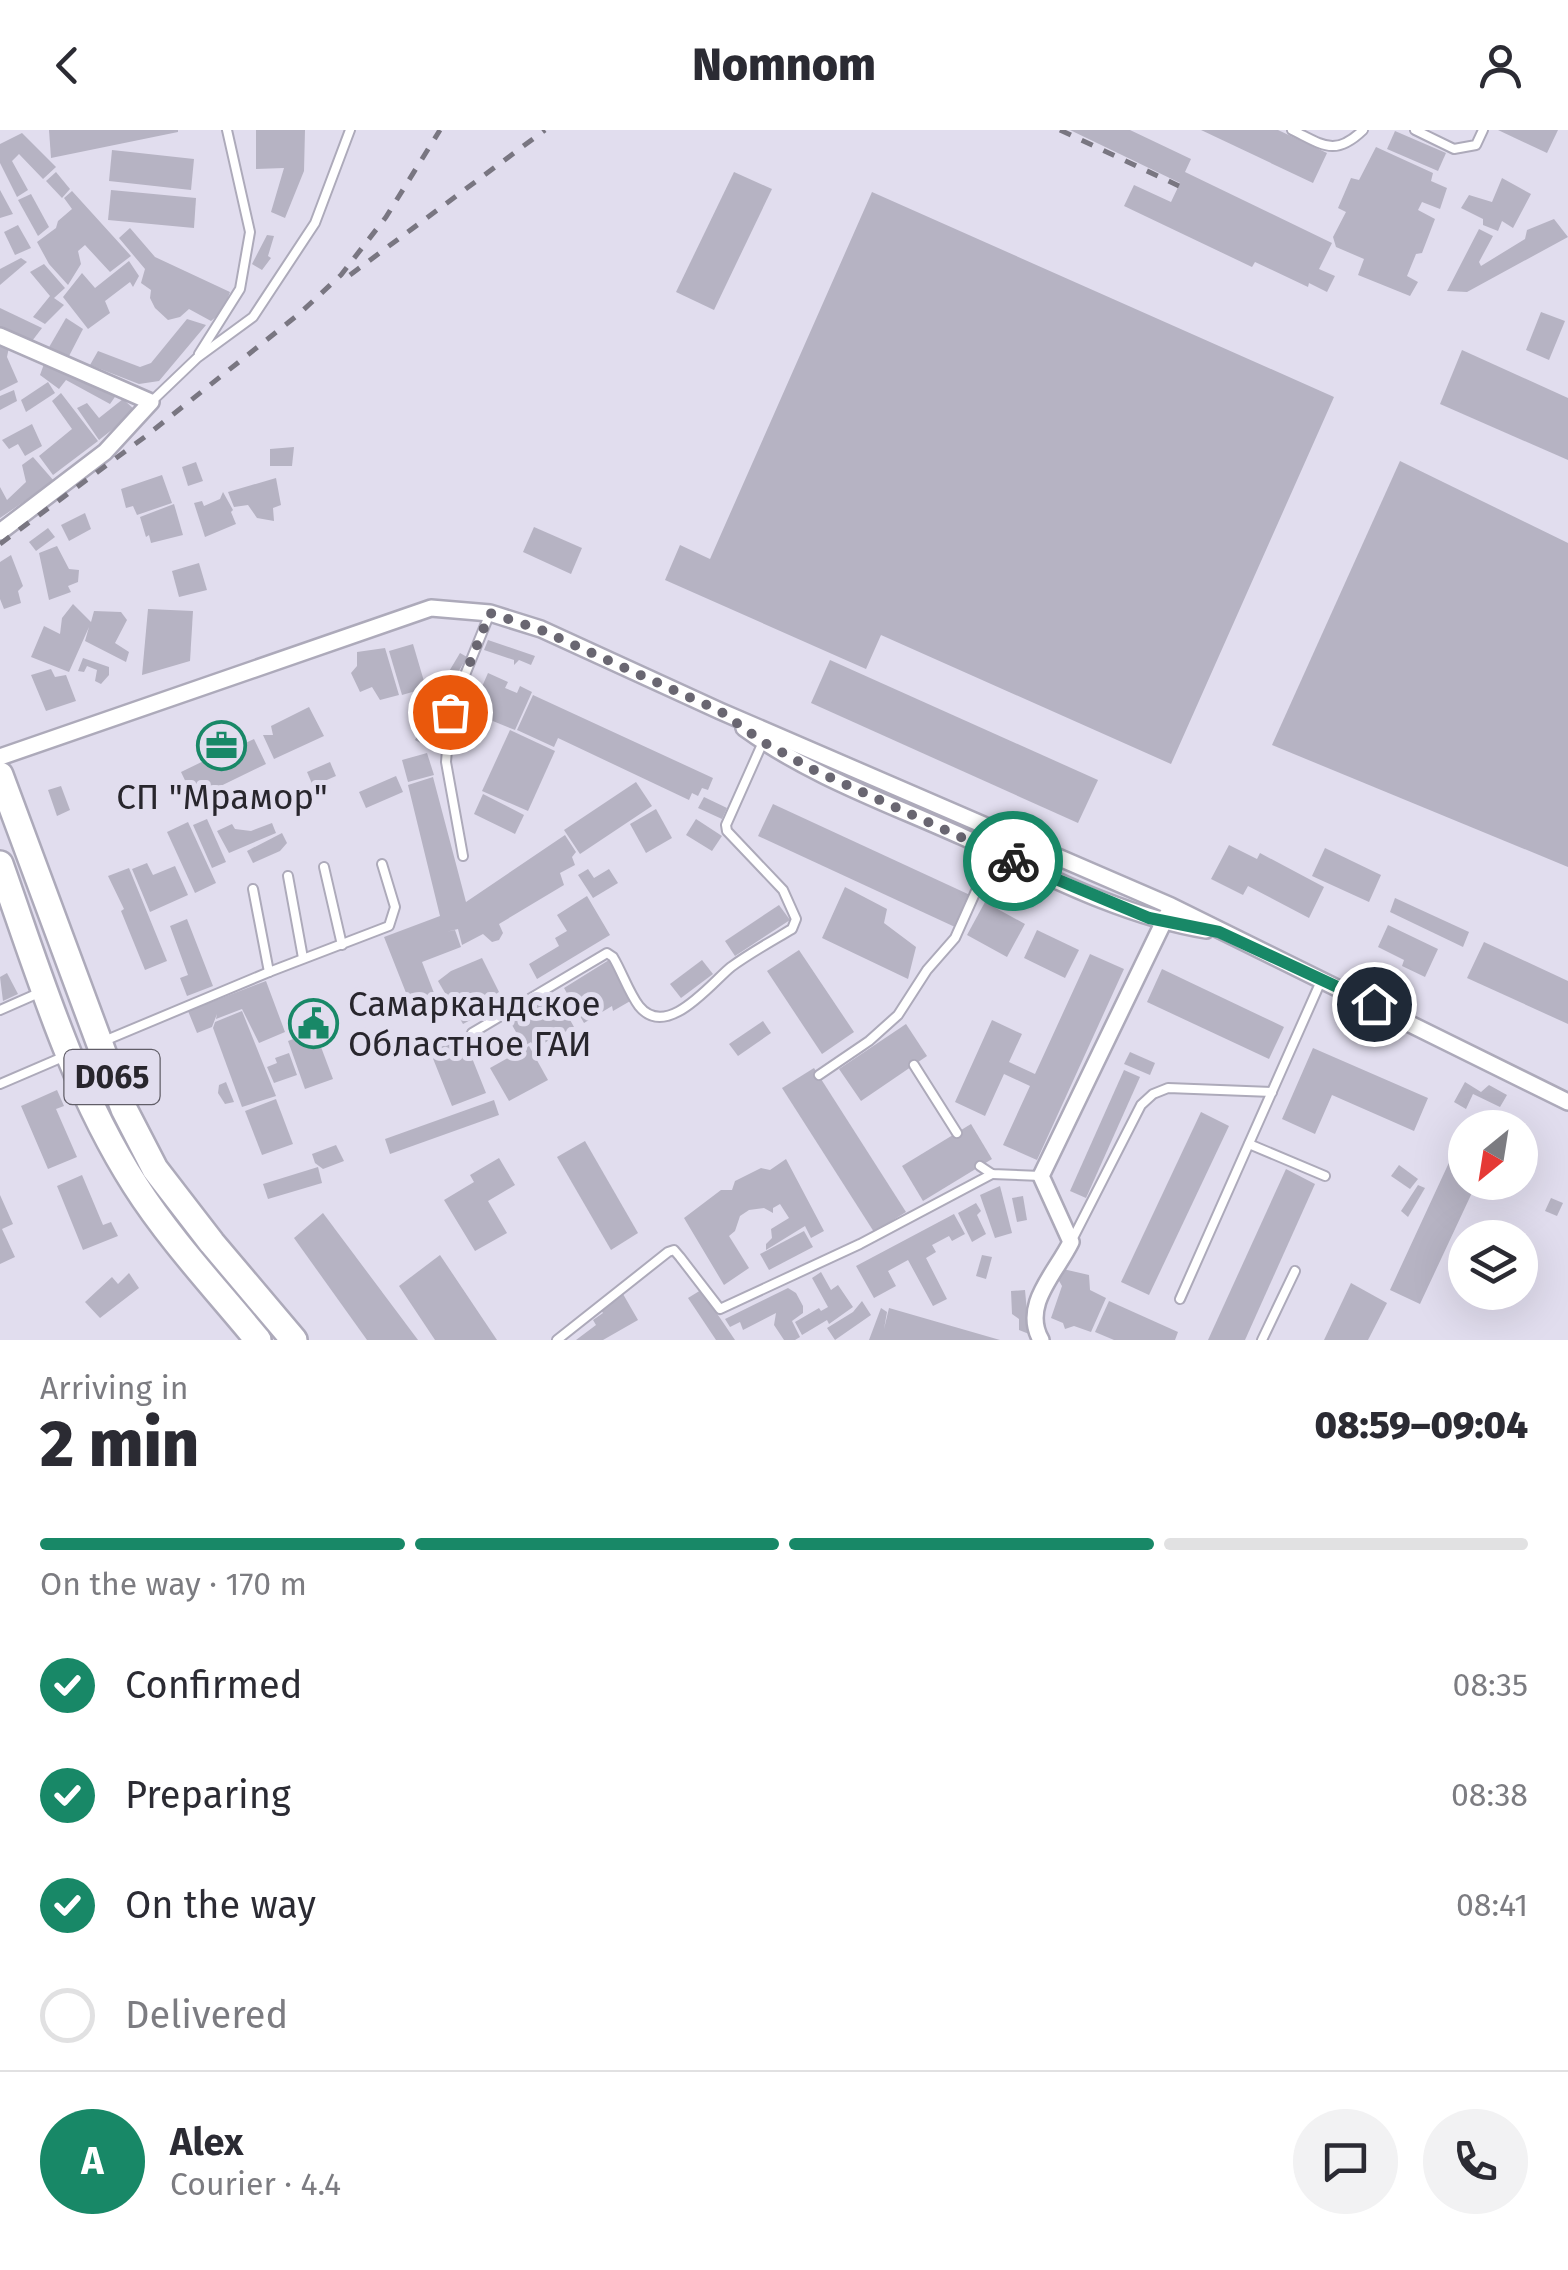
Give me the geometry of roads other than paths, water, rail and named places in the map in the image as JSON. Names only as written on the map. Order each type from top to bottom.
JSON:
[{"type":"main road","name":"D065","points":[[0,775],[124,1108],[156,1169],[294,1340]]},
{"type":"main road","name":"D065","points":[[0,864],[67,1056],[102,1128],[137,1188],[258,1340]]},
{"type":"street","points":[[0,336],[152,402],[105,452],[0,532]]},
{"type":"street","points":[[0,756],[431,608],[490,613],[541,630],[1167,914]]},
{"type":"street","points":[[720,711],[763,742],[828,776],[993,853],[1219,932],[1568,1102]]},
{"type":"street","points":[[1041,1340],[1032,1322],[1038,1295],[1072,1242],[1040,1176],[1167,914]]},
{"type":"lane","points":[[197,358],[240,288],[250,232],[227,130]]},
{"type":"lane","points":[[152,402],[197,358],[252,316],[263,301],[315,223],[350,130]]},
{"type":"lane","points":[[1292,130],[1336,148],[1347,145],[1363,130]]},
{"type":"lane","points":[[1415,130],[1454,149],[1476,146],[1483,130]]},
{"type":"lane","points":[[463,856],[446,762],[450,712],[490,613]]},
{"type":"lane","points":[[472,1032],[607,953],[613,957],[640,1008],[651,1014],[667,1015],[685,1009],[730,968],[792,929],[796,920],[794,908],[783,890],[726,831],[763,742]]},
{"type":"lane","points":[[818,1075],[887,1032],[955,938],[993,853]]},
{"type":"lane","points":[[100,1043],[389,926],[395,906],[382,864]]},
{"type":"lane","points":[[324,867],[342,945]]},
{"type":"lane","points":[[288,876],[303,958]]},
{"type":"lane","points":[[253,890],[269,972]]},
{"type":"lane","points":[[1180,1299],[1321,981]]},
{"type":"lane","points":[[0,1010],[46,991]]},
{"type":"lane","points":[[0,1084],[67,1056]]},
{"type":"lane","points":[[914,1066],[957,1133]]},
{"type":"lane","points":[[1072,1242],[1142,1106],[1153,1094],[1168,1088],[1272,1092]]},
{"type":"lane","points":[[1249,1144],[1325,1176]]},
{"type":"lane","points":[[980,1166],[992,1174]]},
{"type":"lane","points":[[557,1340],[668,1252],[674,1250],[720,1309],[860,1244],[992,1174],[1040,1176]]},
{"type":"lane","points":[[1262,1340],[1295,1270]]},
{"type":"railway","points":[[0,544],[146,436],[299,314],[341,275],[386,217],[440,130]]},
{"type":"railway","points":[[350,275],[545,130]]},
{"type":"railway","points":[[1060,130],[1179,186]]},
{"type":"place","name":"СП \"Мрамор\"","points":[[222,745]]},
{"type":"place","name":"Самаркандское Областное ГАИ","points":[[313,1024]]}]
